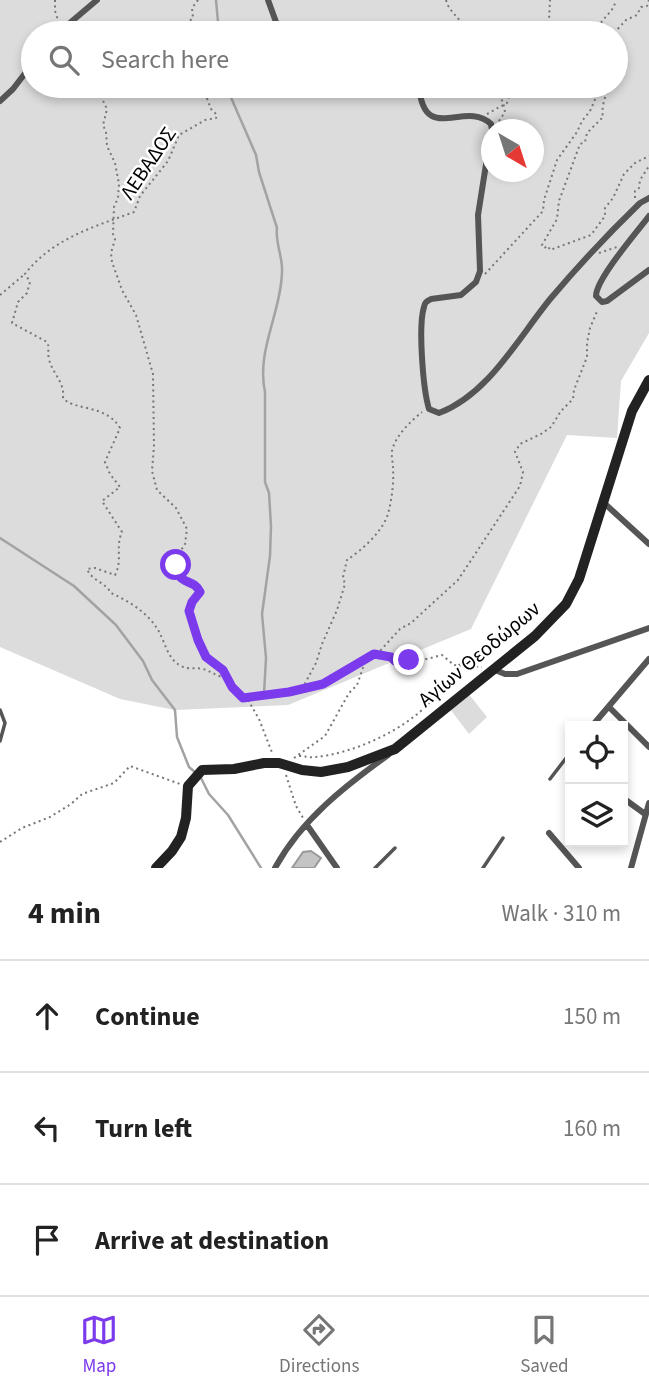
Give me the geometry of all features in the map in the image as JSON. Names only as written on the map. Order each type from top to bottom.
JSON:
[{"type":"street","points":[[73,21],[97,0]]},
{"type":"street","points":[[268,0],[276,21]]},
{"type":"street","points":[[0,101],[21,79]]},
{"type":"street","points":[[420,98],[433,116],[443,120],[463,116],[480,118]]},
{"type":"street","points":[[483,182],[478,215],[480,271],[477,278],[470,289],[461,295],[431,299],[423,308],[421,331],[424,393],[429,409],[439,413],[455,407],[467,396],[509,353],[552,297],[591,253],[640,203],[649,198]]},
{"type":"street","points":[[649,216],[597,288],[598,301],[613,298],[649,270]]},
{"type":"street","name":"Αγίων Θεοδώρων","points":[[275,868],[293,841],[335,795],[493,671],[535,636],[566,604],[579,579],[632,411],[649,380]]},
{"type":"street","points":[[604,503],[649,544]]},
{"type":"street","points":[[493,671],[505,674],[524,672],[649,628]]},
{"type":"street","points":[[596,721],[649,659]]},
{"type":"street","points":[[608,707],[649,747]]},
{"type":"street","points":[[156,868],[181,837],[191,782],[202,770],[275,763],[321,772],[348,767],[395,749]]},
{"type":"street","points":[[628,802],[645,814]]},
{"type":"street","points":[[631,868],[649,803]]},
{"type":"street","points":[[307,825],[337,868]]},
{"type":"street","points":[[549,833],[579,868]]},
{"type":"lane","points":[[0,710],[5,723],[0,741]]},
{"type":"lane","points":[[550,779],[565,759]]},
{"type":"lane","points":[[483,868],[503,838]]},
{"type":"lane","points":[[375,868],[395,849]]},
{"type":"path","points":[[55,0],[57,21]]},
{"type":"path","points":[[190,21],[193,18],[192,8],[198,0]]},
{"type":"path","points":[[446,0],[448,8],[461,21]]},
{"type":"path","points":[[548,21],[550,0]]},
{"type":"path","points":[[603,21],[613,11],[616,0]]},
{"type":"path","points":[[625,21],[637,15],[641,7],[647,6],[649,0]]},
{"type":"path","points":[[102,98],[107,109],[103,125],[107,146],[115,163],[119,184],[114,207],[112,262],[122,290],[136,314],[153,374],[152,471],[157,490],[176,508],[187,529],[185,544],[174,562],[176,572],[182,581],[196,585],[199,589],[200,592],[189,611],[198,640],[206,657],[223,670],[232,687],[247,699],[259,719],[275,763]]},
{"type":"path","name":"ΛΕΒΑΔΟΣ","points":[[0,295],[55,245],[66,242],[81,230],[134,212],[140,196],[168,161],[179,135],[205,120],[216,118],[217,115],[209,106],[207,98]]},
{"type":"path","points":[[499,98],[505,112],[500,119]]},
{"type":"path","points":[[480,118],[510,98]]},
{"type":"path","points":[[477,278],[489,271],[543,211],[557,160],[577,132],[596,98]]},
{"type":"path","points":[[605,98],[603,117],[587,133],[585,142],[580,144],[577,151],[559,201],[557,219],[542,245],[544,248],[548,246],[550,250],[591,235],[605,216],[605,208],[613,198],[624,174],[635,163],[649,156]]},
{"type":"path","points":[[640,203],[636,203],[635,191],[649,166]]},
{"type":"path","points":[[591,253],[601,253],[615,247],[624,248]]},
{"type":"path","points":[[25,274],[30,282],[27,293],[18,302],[12,323],[47,342],[49,362],[60,379],[63,398],[68,403],[99,411],[116,421],[120,428],[105,461],[110,474],[120,487],[102,500],[122,532],[118,542],[120,562],[115,575],[95,568],[88,569],[90,575],[111,593],[136,606],[159,630],[162,641],[177,664],[190,669],[205,669],[216,676],[229,678]]},
{"type":"path","points":[[247,699],[323,684],[374,654],[458,580],[519,489],[523,472],[522,465],[516,458],[516,450],[520,444],[551,427],[573,399],[587,357],[587,343],[598,312],[598,301]]},
{"type":"path","points":[[302,690],[337,610],[345,584],[343,577],[347,560],[376,534],[389,512],[394,470],[392,450],[412,420],[429,409]]},
{"type":"path","points":[[374,654],[391,657],[395,661],[400,658],[415,662],[442,655],[454,665],[481,667],[493,671]]},
{"type":"path","points":[[307,825],[289,787],[287,766],[295,757],[325,736],[349,693],[357,685],[365,659]]},
{"type":"path","points":[[295,757],[313,758],[351,750],[416,716],[460,664]]},
{"type":"path","points":[[0,842],[22,828],[50,817],[82,794],[114,783],[130,766],[191,782]]},
{"type":"shaded area","points":[[0,0],[649,0],[649,333],[621,381],[617,438],[567,435],[471,629],[288,705],[175,710],[120,699],[0,647]]},
{"type":"shaded area","points":[[468,693],[487,717],[469,734],[450,709]]},
{"type":"building","points":[[311,851],[321,858],[314,868],[292,868],[303,852]]},
{"type":"waterway","points":[[216,0],[218,21]]},
{"type":"waterway","points":[[231,98],[256,155],[277,228],[282,266],[281,287],[266,347],[263,377],[265,482],[269,493],[271,526],[262,614],[266,658],[264,694]]},
{"type":"waterway","points":[[0,538],[74,586],[116,625],[175,710],[177,737],[189,767],[196,773]]},
{"type":"waterway","points":[[201,778],[209,794],[228,815],[261,868]]},
{"type":"route","points":[[176,565],[176,572],[182,581],[196,585],[200,592],[189,611],[206,657],[223,670],[232,687],[243,698],[323,684],[374,654],[378,657],[391,657],[395,661],[400,658],[409,660]]}]
